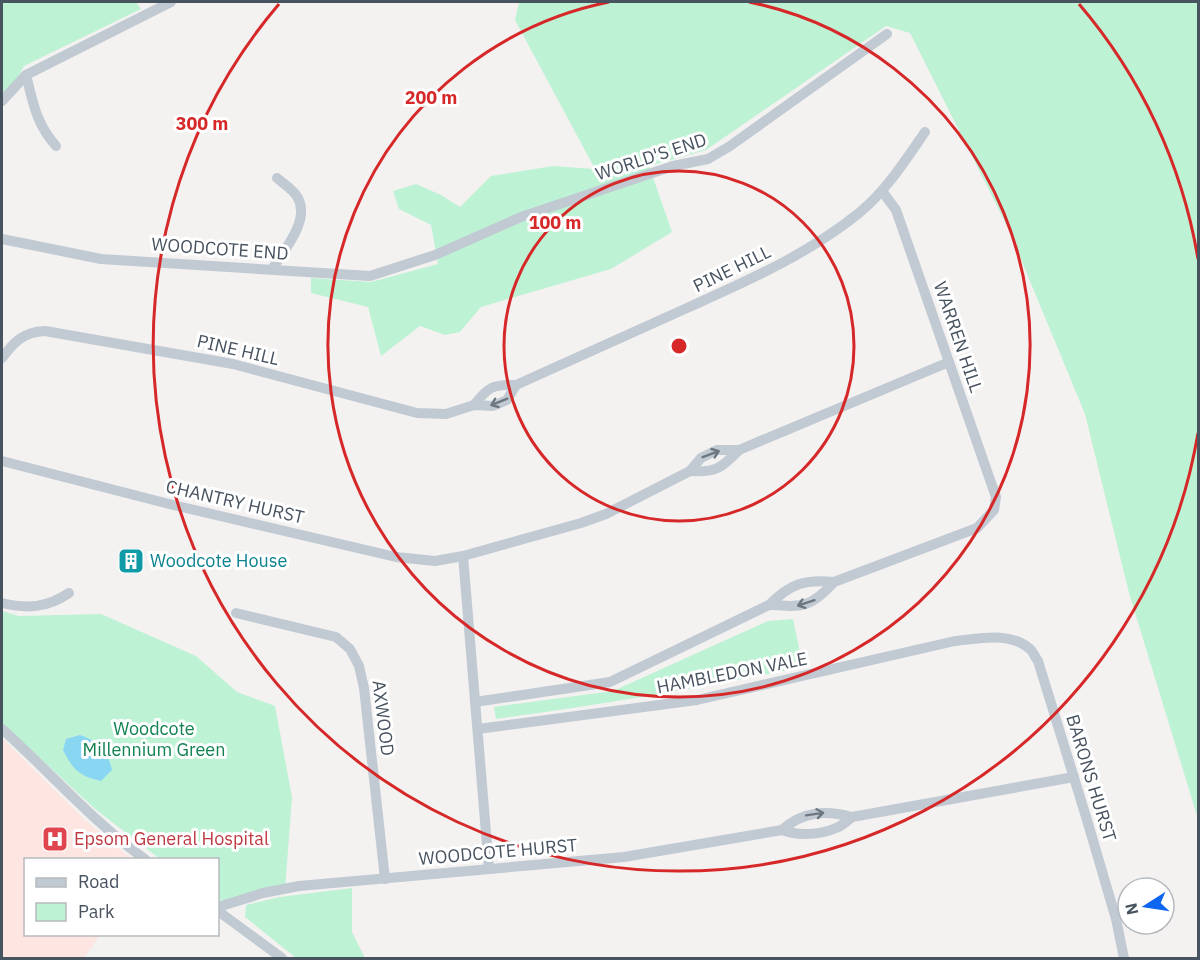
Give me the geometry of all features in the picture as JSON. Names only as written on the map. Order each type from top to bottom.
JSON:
[{"type":"street","points":[[2,101],[26,75],[171,2]]},
{"type":"street","name":"WORLD'S END","points":[[435,255],[521,217],[673,166],[708,159],[730,146],[887,34]]},
{"type":"street","points":[[26,75],[39,123],[44,134],[56,146]]},
{"type":"street","name":"PINE HILL","points":[[474,405],[486,389],[500,384],[516,385],[746,282],[809,249],[860,212],[882,191],[925,132]]},
{"type":"street","points":[[273,268],[299,224],[301,213],[297,196],[277,178]]},
{"type":"street","name":"WARREN HILL","points":[[834,582],[977,528],[994,510],[996,497],[896,210],[882,191]]},
{"type":"street","name":"WOODCOTE END","points":[[2,239],[101,259],[273,268],[338,275],[370,276],[435,255]]},
{"type":"street","name":"PINE HILL","points":[[2,358],[23,335],[45,331],[233,364],[417,413],[446,414],[474,405],[493,406],[507,400],[516,385]]},
{"type":"street","points":[[690,471],[701,458],[717,450],[739,450],[949,362]]},
{"type":"street","points":[[690,471],[708,473],[724,466],[739,450]]},
{"type":"street","name":"CHANTRY HURST","points":[[2,461],[173,505],[396,557],[435,561],[463,556],[590,520],[690,471]]},
{"type":"street","points":[[463,556],[489,869]]},
{"type":"street","points":[[476,702],[610,682],[769,605],[784,590],[813,580],[834,582]]},
{"type":"street","points":[[769,605],[797,607],[820,599],[834,582]]},
{"type":"street","points":[[2,603],[31,608],[50,604],[69,593]]},
{"type":"street","name":"AXWOOD","points":[[236,613],[336,637],[350,649],[359,666],[364,688],[385,879]]},
{"type":"street","name":"HAMBLEDON VALE","points":[[478,729],[697,700],[927,647],[991,637]]},
{"type":"street","name":"BARONS HURST","points":[[991,637],[1018,642],[1030,649],[1038,661],[1116,919],[1124,958]]},
{"type":"street","points":[[2,729],[102,825],[143,858]]},
{"type":"street","name":"WOODCOTE HURST","points":[[219,909],[263,893],[299,886],[624,857],[782,830],[799,817],[832,812],[852,817],[1074,777]]},
{"type":"street","name":"WOODCOTE HURST","points":[[782,830],[804,835],[836,828],[852,817]]},
{"type":"street","points":[[219,910],[280,958]]},
{"type":"shaded area","name":"Epsom General Hospital","points":[[2,738],[84,819],[131,858],[24,858],[24,936],[99,936],[84,958],[2,958]]},
{"type":"green space","points":[[2,2],[136,2],[141,9],[24,66],[7,98],[2,95]]},
{"type":"green space","points":[[519,2],[1198,2],[1198,819],[1129,593],[1085,414],[1008,228],[910,33],[886,26],[706,150],[649,166],[672,232],[611,269],[481,307],[460,332],[445,335],[420,326],[381,356],[368,307],[311,293],[311,278],[371,282],[438,264],[431,225],[399,209],[393,191],[416,184],[441,195],[460,207],[491,176],[553,166],[595,169],[515,20]]},
{"type":"green space","name":"Woodcote Millennium Green","points":[[2,611],[19,616],[101,614],[196,656],[237,692],[275,706],[292,797],[285,890],[219,901],[219,858],[159,858],[95,809],[2,723]]},
{"type":"green space","points":[[793,619],[803,667],[650,696],[496,719],[494,707],[613,691],[768,621]]},
{"type":"green space","points":[[352,888],[352,932],[365,958],[296,958],[245,917],[246,905],[280,897]]},
{"type":"water","points":[[80,735],[98,744],[108,757],[112,770],[101,781],[87,777],[78,771],[70,763],[63,750],[66,739]]},
{"type":"place","name":"Woodcote House","points":[[131,561]]},
{"type":"place","name":"Epsom General Hospital","points":[[55,839]]}]
